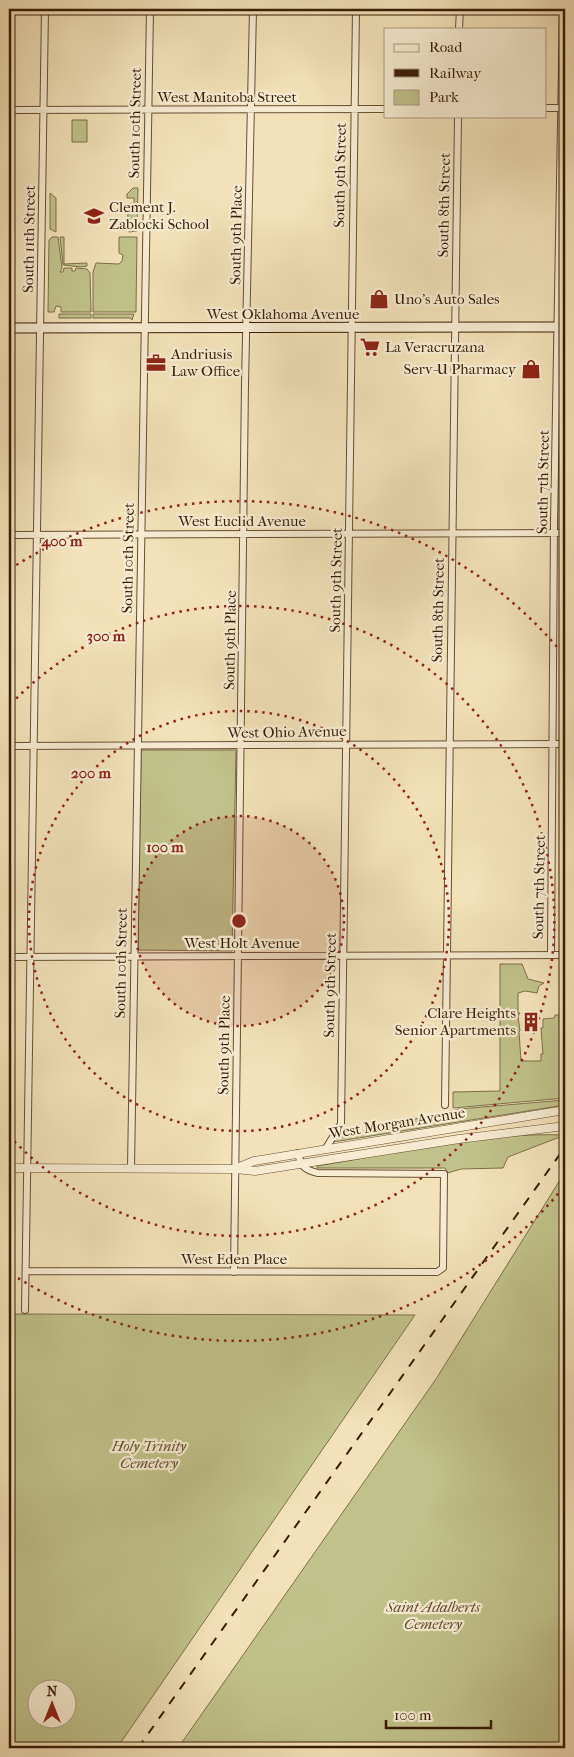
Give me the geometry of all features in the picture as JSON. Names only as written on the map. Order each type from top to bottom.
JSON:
[{"type":"main road","points":[[561,329],[565,320]]},
{"type":"main road","name":"West Oklahoma Avenue","points":[[9,328],[454,327],[561,329]]},
{"type":"street","name":"South 11th Street","points":[[25,1310],[45,9]]},
{"type":"street","name":"South 10th Street","points":[[131,1168],[143,328],[150,9]]},
{"type":"street","name":"South 9th Place","points":[[234,1272],[253,9]]},
{"type":"street","name":"South 9th Street","points":[[326,1148],[341,1124],[345,744],[350,533],[350,327],[356,9]]},
{"type":"street","points":[[459,28],[460,9]]},
{"type":"street","name":"South 7th Street","points":[[551,955],[554,533],[561,329],[563,9]]},
{"type":"street","points":[[546,108],[563,108]]},
{"type":"street","name":"West Manitoba Street","points":[[9,110],[384,109]]},
{"type":"street","name":"South 8th Street","points":[[445,1104],[458,118]]},
{"type":"street","name":"West Euclid Avenue","points":[[9,535],[565,533]]},
{"type":"street","name":"West Ohio Avenue","points":[[9,746],[565,744]]},
{"type":"street","name":"West Holt Avenue","points":[[9,957],[565,955]]},
{"type":"street","name":"West Morgan Avenue","points":[[235,1168],[254,1161],[326,1148],[565,1110]]},
{"type":"street","name":"West Morgan Avenue","points":[[9,1168],[235,1168],[255,1171],[459,1139],[565,1126]]},
{"type":"street","points":[[298,1153],[300,1164]]},
{"type":"street","name":"West Eden Place","points":[[26,1271],[436,1272],[442,1270],[444,1174],[318,1173],[306,1170],[300,1164]]},
{"type":"green space","points":[[72,120],[87,120],[87,142],[72,142]]},
{"type":"green space","points":[[133,188],[138,188],[137,231],[129,232],[127,204],[134,204],[134,198],[127,198],[127,194]]},
{"type":"green space","points":[[50,193],[56,198],[56,232],[50,229]]},
{"type":"green space","points":[[52,237],[58,237],[62,268],[60,272],[63,272],[64,268],[72,268],[72,271],[75,271],[76,268],[87,269],[90,273],[91,312],[61,312],[61,307],[56,306],[54,312],[48,312],[49,240]]},
{"type":"green space","points":[[60,237],[64,237],[64,264],[87,263],[87,266],[63,265]]},
{"type":"green space","points":[[119,237],[137,237],[136,312],[93,312],[93,272],[96,263],[119,264],[122,261],[123,255],[119,253]]},
{"type":"green space","points":[[59,314],[91,314],[91,318],[59,318]]},
{"type":"green space","points":[[93,314],[134,314],[132,320],[130,318],[93,318]]},
{"type":"green space","points":[[141,750],[236,750],[232,951],[138,950]]},
{"type":"green space","points":[[500,964],[522,964],[528,979],[544,983],[539,986],[537,993],[525,991],[518,993],[521,1061],[541,1061],[541,1054],[543,1054],[541,1028],[543,1028],[543,1019],[554,1018],[555,1015],[565,1015],[565,1098],[453,1108],[453,1092],[500,1091]]},
{"type":"green space","points":[[565,1100],[565,1105],[333,1142],[337,1137],[459,1109]]},
{"type":"green space","points":[[534,1135],[565,1135],[508,1157],[503,1168],[461,1169],[448,1173],[445,1168],[317,1168],[317,1166],[472,1140]]},
{"type":"green space","name":"Saint Adalberts Cemetery","points":[[565,1172],[565,1748],[178,1748],[436,1379]]},
{"type":"green space","name":"Holy Trinity Cemetery","points":[[9,1314],[415,1315],[117,1748],[9,1748]]},
{"type":"railway","points":[[138,1748],[565,1147]]},
{"type":"place","name":"Clement J. Zablocki School","points":[[94,216]]},
{"type":"place","name":"Uno's Auto Sales","points":[[379,299]]},
{"type":"place","name":"La Veracruzana","points":[[370,347]]},
{"type":"place","name":"Andriusis Law Office","points":[[156,363]]},
{"type":"place","name":"Serv-U Pharmacy","points":[[531,369]]},
{"type":"place","name":"Clare Heights Senior Apartments","points":[[531,1022]]}]
